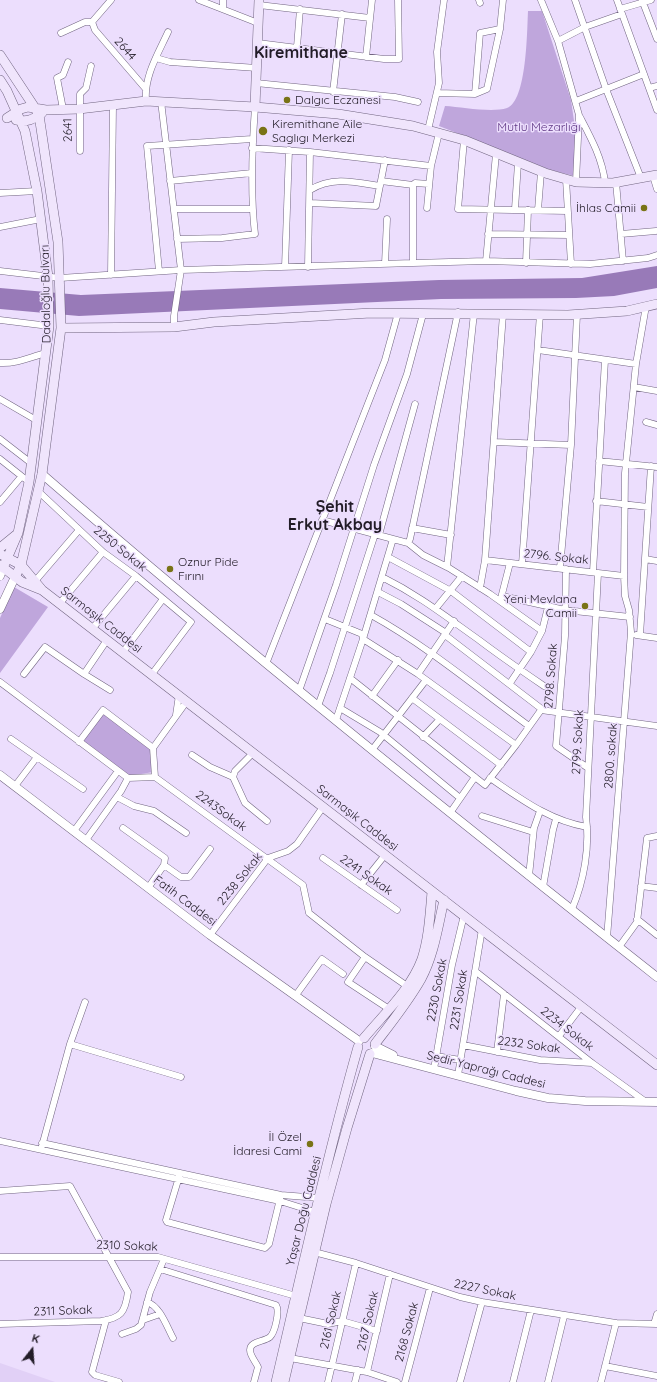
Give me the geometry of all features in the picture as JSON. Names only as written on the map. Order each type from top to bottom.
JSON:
[{"type":"main road","points":[[255,107],[259,2]]},
{"type":"main road","name":"Dadaloğlu Bulvarı","points":[[0,55],[40,111],[58,242],[60,282],[61,324],[42,474],[21,565],[16,577]]},
{"type":"main road","name":"Dadaloğlu Bulvarı","points":[[0,80],[25,131],[37,191],[48,281],[46,353],[31,463],[25,480],[18,533],[4,556],[1,569]]},
{"type":"main road","points":[[3,118],[28,107],[40,111],[79,109],[146,101],[255,107],[338,114],[413,126],[464,140],[541,172],[576,182],[616,182],[655,175]]},
{"type":"main road","points":[[3,118],[27,122],[34,120],[40,111]]},
{"type":"main road","points":[[61,324],[174,326],[316,316],[398,313],[422,314],[458,312],[503,314],[577,314],[627,311],[657,304]]},
{"type":"main road","points":[[0,548],[18,533]]},
{"type":"main road","points":[[4,556],[21,565],[36,580],[42,590]]},
{"type":"main road","points":[[1,569],[42,590]]},
{"type":"main road","name":"Sarmaşık Caddesi","points":[[42,590],[657,1065]]},
{"type":"main road","name":"Yaşar Doğu Caddesi","points":[[276,1382],[345,1089],[360,1042],[407,986],[421,960],[427,939],[432,892]]},
{"type":"main road","name":"Yaşar Doğu Caddesi","points":[[284,1382],[314,1252],[347,1128],[373,1049],[393,1022],[421,978],[431,955],[444,900]]},
{"type":"main road","points":[[371,1038],[373,1049],[362,1053],[360,1042],[371,1038]]},
{"type":"street","points":[[61,33],[72,30],[85,22],[92,22],[111,0]]},
{"type":"street","points":[[199,0],[258,23]]},
{"type":"street","points":[[223,0],[223,9]]},
{"type":"street","points":[[295,0],[298,8],[297,47]]},
{"type":"street","points":[[366,57],[372,0]]},
{"type":"street","points":[[258,43],[339,52],[366,57],[399,59],[398,0]]},
{"type":"street","points":[[428,130],[437,92],[439,66],[437,52],[444,0]]},
{"type":"street","points":[[437,92],[475,94],[487,89],[500,29],[503,0]]},
{"type":"street","points":[[541,0],[558,41],[579,115],[576,182]]},
{"type":"street","points":[[575,0],[606,89],[641,178]]},
{"type":"street","points":[[617,0],[657,110]]},
{"type":"street","points":[[558,41],[643,1],[651,0]]},
{"type":"street","points":[[643,1],[657,39]]},
{"type":"street","points":[[259,2],[370,18]]},
{"type":"street","points":[[334,92],[342,14]]},
{"type":"street","name":"2644","points":[[92,22],[95,30],[145,88]]},
{"type":"street","points":[[475,94],[480,33],[500,29]]},
{"type":"street","points":[[146,101],[145,88],[156,58],[168,32]]},
{"type":"street","points":[[156,58],[170,62],[257,68]]},
{"type":"street","points":[[63,109],[57,78],[63,75],[68,62]]},
{"type":"street","name":"2641","points":[[80,151],[80,94],[86,88],[92,66]]},
{"type":"street","points":[[576,101],[644,74]]},
{"type":"street","points":[[256,84],[418,102]]},
{"type":"street","points":[[649,88],[657,86]]},
{"type":"street","points":[[161,101],[181,270],[174,316],[174,326]]},
{"type":"street","points":[[111,275],[113,105]]},
{"type":"street","points":[[177,239],[222,238],[255,234],[252,209],[252,139],[255,107]]},
{"type":"street","points":[[579,115],[594,144],[604,170],[605,182]]},
{"type":"street","points":[[427,208],[429,184],[439,133]]},
{"type":"street","points":[[159,271],[147,146],[166,146],[252,139]]},
{"type":"street","points":[[464,140],[458,209],[567,211]]},
{"type":"street","points":[[252,148],[310,152],[432,166]]},
{"type":"street","points":[[285,267],[289,150]]},
{"type":"street","points":[[308,267],[310,152]]},
{"type":"street","points":[[486,261],[489,209],[496,154]]},
{"type":"street","points":[[310,203],[376,206],[385,160]]},
{"type":"street","points":[[514,210],[518,163]]},
{"type":"street","points":[[538,210],[541,172]]},
{"type":"street","points":[[170,181],[252,173]]},
{"type":"street","points":[[655,175],[657,189]]},
{"type":"street","points":[[566,180],[571,264]]},
{"type":"street","points":[[310,190],[320,184],[331,181],[380,184],[429,184]]},
{"type":"street","points":[[616,182],[623,260]]},
{"type":"street","points":[[413,185],[413,263]]},
{"type":"street","points":[[0,193],[37,191]]},
{"type":"street","points":[[174,209],[252,209]]},
{"type":"street","points":[[526,263],[528,210]]},
{"type":"street","points":[[0,226],[41,219]]},
{"type":"street","points":[[385,264],[387,219]]},
{"type":"street","points":[[621,234],[656,231]]},
{"type":"street","points":[[488,234],[569,235]]},
{"type":"street","points":[[0,271],[60,282],[111,275],[181,270],[486,261],[590,264],[657,255]]},
{"type":"street","name":"2800. sokak","points":[[607,938],[631,634],[630,617],[625,596],[624,504],[636,364],[646,306]]},
{"type":"street","points":[[408,542],[458,312]]},
{"type":"street","points":[[266,664],[385,360],[398,313]]},
{"type":"street","points":[[447,567],[474,313]]},
{"type":"street","points":[[299,691],[325,619],[374,465],[407,374],[422,314]]},
{"type":"street","points":[[480,588],[485,560],[503,314]]},
{"type":"street","points":[[522,564],[532,444],[540,314]]},
{"type":"street","name":"2798. Sokak","points":[[577,314],[563,569],[565,610],[556,746],[588,768]]},
{"type":"street","points":[[0,320],[48,322]]},
{"type":"street","points":[[538,350],[636,364]]},
{"type":"street","points":[[0,363],[14,364],[46,353]]},
{"type":"street","name":"2799. Sokak","points":[[572,909],[584,868],[587,826],[586,817],[590,718],[596,615],[596,501],[605,360]]},
{"type":"street","points":[[634,387],[657,391]]},
{"type":"street","points":[[0,399],[36,420]]},
{"type":"street","points":[[318,706],[377,535],[415,404]]},
{"type":"street","points":[[646,422],[657,425]]},
{"type":"street","points":[[0,439],[31,463]]},
{"type":"street","points":[[494,442],[571,445]]},
{"type":"street","points":[[0,459],[25,480],[0,502]]},
{"type":"street","points":[[599,461],[654,467],[648,507],[640,635]]},
{"type":"street","points":[[42,474],[299,691],[657,977]]},
{"type":"street","name":"2250 Sokak","points":[[38,491],[103,552],[136,576],[191,622],[152,674]]},
{"type":"street","points":[[596,501],[648,507]]},
{"type":"street","points":[[322,520],[408,542],[423,555],[447,567],[480,588],[501,599],[542,631]]},
{"type":"street","points":[[412,528],[451,535]]},
{"type":"street","points":[[36,580],[79,530]]},
{"type":"street","points":[[336,720],[371,615],[393,539]]},
{"type":"street","points":[[60,604],[103,552]]},
{"type":"street","points":[[388,557],[449,591],[531,652]]},
{"type":"street","points":[[645,559],[657,561]]},
{"type":"street","name":"2796. Sokak","points":[[485,560],[624,576]]},
{"type":"street","points":[[501,599],[510,563]]},
{"type":"street","points":[[92,628],[136,576]]},
{"type":"street","points":[[436,608],[462,576]]},
{"type":"street","name":"Dadaloğlu Bulvarı","points":[[0,609],[16,577]]},
{"type":"street","points":[[382,577],[409,590],[436,608],[544,686]]},
{"type":"street","points":[[378,592],[401,604],[446,634],[543,710],[625,723],[657,726]]},
{"type":"street","points":[[123,652],[163,599]]},
{"type":"street","points":[[501,599],[596,615],[630,617]]},
{"type":"street","points":[[510,683],[531,652],[542,631],[548,606]]},
{"type":"street","points":[[371,615],[389,624],[432,654],[529,726]]},
{"type":"street","points":[[325,619],[362,634],[363,639],[398,660],[516,746]]},
{"type":"street","points":[[418,674],[454,621]]},
{"type":"street","points":[[631,634],[657,638]]},
{"type":"street","points":[[84,674],[108,640]]},
{"type":"street","points":[[24,674],[45,647],[110,690]]},
{"type":"street","points":[[372,696],[398,660]]},
{"type":"street","points":[[350,678],[485,785],[516,746],[538,712],[543,710]]},
{"type":"street","points":[[372,750],[426,680]]},
{"type":"street","points":[[0,682],[128,778],[155,777],[153,748],[187,702]]},
{"type":"street","points":[[175,718],[179,695]]},
{"type":"street","points":[[412,698],[501,765]]},
{"type":"street","points":[[340,708],[359,718],[384,735],[460,798]]},
{"type":"street","points":[[79,742],[103,710],[153,748]]},
{"type":"street","points":[[424,736],[440,719]]},
{"type":"street","points":[[12,739],[83,789]]},
{"type":"street","points":[[233,777],[235,772],[253,753]]},
{"type":"street","points":[[192,755],[210,767],[233,777],[242,798],[267,820]]},
{"type":"street","points":[[15,786],[37,757]]},
{"type":"street","points":[[74,831],[118,771]]},
{"type":"street","name":"Fatih Caddesi","points":[[0,775],[210,935],[360,1042]]},
{"type":"street","name":"2243Sokak","points":[[155,777],[303,885],[309,913],[365,957],[407,986]]},
{"type":"street","points":[[450,813],[474,777]]},
{"type":"street","points":[[86,840],[117,797],[128,778]]},
{"type":"street","points":[[490,778],[540,811],[556,819],[587,826]]},
{"type":"street","points":[[117,797],[134,806],[154,811],[186,833]]},
{"type":"street","name":"2238 Sokak","points":[[210,935],[268,858],[288,851],[297,844],[323,807]]},
{"type":"street","points":[[529,876],[533,832],[540,811]]},
{"type":"street","points":[[482,816],[533,832]]},
{"type":"street","points":[[543,887],[552,830],[556,819]]},
{"type":"street","points":[[123,828],[164,857],[164,865],[148,888]]},
{"type":"street","points":[[620,947],[637,919],[647,838],[657,836],[657,829]]},
{"type":"street","points":[[164,865],[181,877],[189,877],[210,848]]},
{"type":"street","points":[[362,885],[385,854]]},
{"type":"street","name":"2241 Sokak","points":[[323,858],[397,910]]},
{"type":"street","points":[[641,886],[657,888]]},
{"type":"street","name":"2230 Sokak","points":[[434,1069],[452,965],[464,915]]},
{"type":"street","points":[[637,919],[657,935]]},
{"type":"street","name":"2231 Sokak","points":[[458,1075],[482,929]]},
{"type":"street","points":[[365,957],[348,982],[389,1009]]},
{"type":"street","points":[[296,995],[322,959],[343,974]]},
{"type":"street","name":"2234 Sokak","points":[[475,971],[592,1063],[646,1102]]},
{"type":"street","points":[[497,1052],[504,994]]},
{"type":"street","points":[[41,1150],[70,1044],[85,1002]]},
{"type":"street","points":[[559,1036],[581,1007]]},
{"type":"street","points":[[70,1044],[181,1077]]},
{"type":"street","name":"2232 Sokak","points":[[463,1045],[540,1060],[592,1063]]},
{"type":"street","name":"Sedir Yaprağı Caddesi","points":[[373,1049],[406,1062],[548,1098],[657,1102]]},
{"type":"street","points":[[436,1056],[460,1060]]},
{"type":"street","points":[[0,1141],[280,1201],[315,1212]]},
{"type":"street","points":[[42,1143],[281,1195],[319,1198]]},
{"type":"street","points":[[182,1173],[177,1179],[166,1220],[167,1222],[265,1248],[269,1244],[281,1195]]},
{"type":"street","points":[[0,1191],[70,1186],[108,1256]]},
{"type":"street","name":"2227 Sokak","points":[[314,1252],[356,1263],[430,1288],[482,1302],[616,1324],[656,1324]]},
{"type":"street","name":"2310 Sokak","points":[[0,1257],[108,1256],[164,1259],[296,1296]]},
{"type":"street","name":"2311 Sokak","points":[[0,1324],[106,1320],[116,1318],[124,1311],[128,1292],[108,1256]]},
{"type":"street","points":[[122,1334],[138,1328],[143,1320],[147,1302],[164,1259]]},
{"type":"street","name":"2161 Sokak","points":[[328,1382],[356,1263]]},
{"type":"street","points":[[160,1269],[278,1306],[272,1334],[268,1338],[253,1344],[250,1348],[258,1367],[254,1382]]},
{"type":"street","name":"2167 Sokak","points":[[367,1372],[390,1274]]},
{"type":"street","name":"2168 Sokak","points":[[405,1382],[430,1288]]},
{"type":"street","points":[[147,1302],[153,1305],[160,1314],[173,1338]]},
{"type":"street","points":[[460,1382],[482,1302]]},
{"type":"street","points":[[513,1382],[531,1310]]},
{"type":"street","points":[[143,1320],[160,1314]]},
{"type":"street","points":[[656,1324],[657,1314]]},
{"type":"street","points":[[548,1382],[564,1316]]},
{"type":"street","points":[[298,1318],[328,1324],[342,1321],[377,1331]]},
{"type":"street","points":[[106,1320],[92,1372],[95,1375],[118,1382]]},
{"type":"street","points":[[601,1382],[616,1324]]},
{"type":"street","points":[[290,1358],[367,1372],[397,1382]]},
{"type":"street","points":[[605,1366],[657,1376]]},
{"type":"street","points":[[355,1382],[358,1370]]},
{"type":"shaded area","points":[[657,266],[657,288],[614,296],[576,298],[441,299],[79,316],[0,309],[0,288],[81,295],[439,280],[582,278]]},
{"type":"shaded area","points":[[0,1363],[55,1382],[0,1382]]},
{"type":"green space","name":"Mutlu Mezarlığı","points":[[528,11],[542,11],[571,100],[576,135],[575,176],[550,170],[439,126],[445,106],[493,110],[507,108],[514,103],[519,93],[525,64]]},
{"type":"green space","points":[[14,587],[48,607],[0,673],[0,618]]},
{"type":"green space","points":[[103,713],[150,747],[153,772],[130,776],[83,741]]},
{"type":"place","name":"Dalgıc Eczanesi","points":[[287,100]]},
{"type":"place","name":"Kiremithane Aile Saglıgı Merkezi","points":[[263,131]]},
{"type":"place","name":"İhlas Camii","points":[[644,208]]},
{"type":"place","name":"Oznur Pide Fırını","points":[[170,569]]},
{"type":"place","name":"Yeni Mevlana Camii","points":[[585,606]]},
{"type":"place","name":"İl Özel İdaresi Cami","points":[[310,1144]]},
{"type":"district","name":"Kiremithane","points":[[301,53]]},
{"type":"district","name":"Şehit Erkut Akbay","points":[[335,516]]}]
